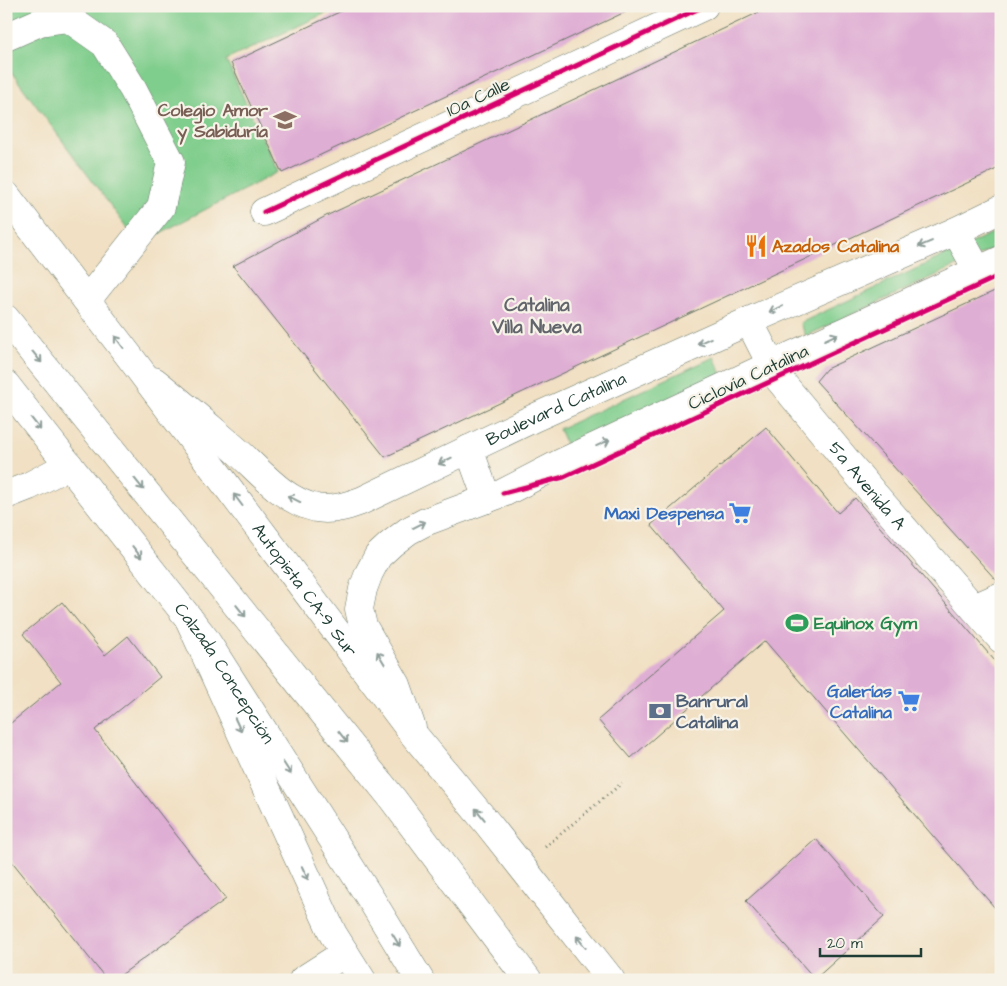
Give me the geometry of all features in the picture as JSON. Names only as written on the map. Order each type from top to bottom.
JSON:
[{"type":"main road","name":"10a Calle","points":[[264,212],[704,6]]},
{"type":"main road","points":[[6,37],[40,22],[68,18],[105,44],[133,89],[171,162],[161,207],[87,300]]},
{"type":"main road","name":"Autopista CA-9 Sur","points":[[6,195],[139,368],[414,735],[611,980]]},
{"type":"main road","name":"Boulevard Catalina","points":[[139,368],[194,413],[283,493],[295,500],[318,508],[334,509],[361,501],[469,449],[749,321],[956,231],[1001,209]]},
{"type":"main road","points":[[414,735],[397,686],[362,626],[360,609],[363,589],[378,556],[408,531],[425,522],[487,499],[771,365],[989,266],[956,231]]},
{"type":"main road","points":[[6,320],[392,798],[528,980]]},
{"type":"main road","name":"5a Avenida A","points":[[749,321],[778,378],[868,487],[1001,639]]},
{"type":"main road","name":"Calzada Concepción","points":[[6,385],[204,639],[372,900],[420,980]]},
{"type":"main road","points":[[469,449],[487,499]]},
{"type":"main road","points":[[6,495],[30,486],[69,465]]},
{"type":"main road","points":[[974,608],[1001,596]]},
{"type":"main road","points":[[188,618],[333,934],[362,980]]},
{"type":"main road","points":[[303,980],[345,953]]},
{"type":"path","points":[[521,866],[622,783]]},
{"type":"green space","points":[[6,6],[341,6],[226,60],[278,172],[139,244],[6,65]]},
{"type":"green space","points":[[1001,229],[1001,245],[806,336],[800,323]]},
{"type":"green space","points":[[714,357],[722,374],[567,447],[559,429]]},
{"type":"building","points":[[352,6],[638,6],[282,173],[231,63]]},
{"type":"building","points":[[772,6],[1001,6],[1001,167],[385,457],[233,266],[326,216]]},
{"type":"building","points":[[1001,288],[1001,581],[997,581],[816,381],[826,369]]},
{"type":"building","name":"Galerías Catalina","points":[[766,427],[838,513],[855,498],[1001,668],[1001,915],[765,641],[631,758],[598,720],[724,611],[651,525]]},
{"type":"building","points":[[62,602],[105,655],[128,636],[160,677],[95,730],[226,899],[114,980],[107,980],[6,854],[6,727],[61,682],[23,634]]},
{"type":"building","points":[[816,839],[884,917],[815,979],[746,901]]},
{"type":"cycle path","points":[[264,212],[704,6]]},
{"type":"cycle path","name":"Ciclovía Catalina","points":[[503,493],[564,477],[1001,275]]},
{"type":"place","name":"Colegio Amor y Sabiduría","points":[[285,120]]},
{"type":"place","name":"Azados Catalina","points":[[756,246]]},
{"type":"place","name":"Maxi Despensa","points":[[740,513]]},
{"type":"place","name":"Equinox Gym","points":[[797,623]]},
{"type":"place","name":"Galerías Catalina","points":[[909,701]]},
{"type":"place","name":"Banrural Catalina","points":[[660,711]]},
{"type":"district","name":"Catalina Villa Nueva","points":[[537,315]]}]
